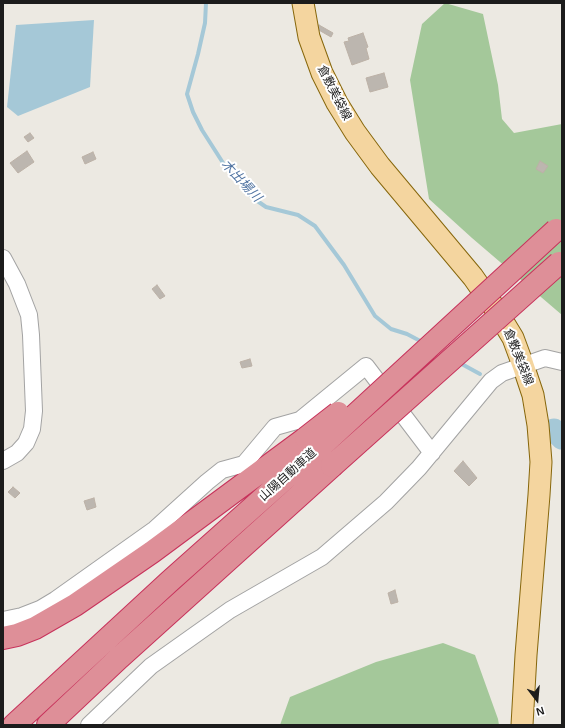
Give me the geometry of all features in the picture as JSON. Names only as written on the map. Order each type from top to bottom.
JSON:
[{"type":"highway","points":[[3,638],[17,635],[35,628],[75,605],[311,445],[375,384],[409,366],[559,228]]},
{"type":"highway","name":"山陽自動車道","points":[[48,725],[119,658],[561,262]]},
{"type":"highway","name":"山陽自動車道","points":[[14,725],[175,576],[311,445]]},
{"type":"highway","points":[[57,725],[119,658]]},
{"type":"main road","name":"倉敷美袋線","points":[[302,3],[310,37],[322,73],[354,132],[380,166],[473,277],[513,338],[524,365],[534,402],[538,425],[541,462],[522,725]]},
{"type":"street","points":[[3,258],[19,289],[29,315],[34,411],[32,428],[26,443],[17,453],[3,461]]},
{"type":"street","points":[[89,725],[151,666],[230,610],[322,557],[386,502],[419,468],[491,381],[502,373],[545,358],[562,362]]},
{"type":"street","points":[[3,620],[22,616],[55,600],[155,529],[222,470],[244,464],[275,427],[300,420],[366,366],[432,453]]},
{"type":"green space","points":[[445,3],[483,14],[498,85],[502,119],[514,133],[562,124],[562,315],[429,199],[410,80],[422,24]]},
{"type":"green space","points":[[443,643],[475,655],[499,725],[280,725],[290,697],[376,662]]},
{"type":"water","points":[[94,20],[90,87],[18,116],[7,107],[16,25]]},
{"type":"building","points":[[319,25],[333,33],[331,37],[317,29]]},
{"type":"building","points":[[363,33],[368,47],[366,48],[369,59],[352,65],[344,42],[349,41],[348,38]]},
{"type":"building","points":[[384,73],[388,87],[370,92],[366,78]]},
{"type":"building","points":[[30,133],[34,138],[28,142],[24,137]]},
{"type":"building","points":[[27,151],[34,162],[18,173],[10,163]]},
{"type":"building","points":[[93,152],[96,159],[85,164],[82,157]]},
{"type":"building","points":[[540,161],[548,166],[543,173],[536,169]]},
{"type":"building","points":[[157,285],[165,296],[160,299],[152,289]]},
{"type":"building","points":[[250,359],[252,366],[242,368],[240,362]]},
{"type":"building","points":[[463,461],[477,478],[469,486],[454,471]]},
{"type":"building","points":[[13,487],[20,493],[15,498],[8,492]]},
{"type":"building","points":[[94,498],[96,507],[87,510],[84,501]]},
{"type":"building","points":[[395,590],[398,602],[391,604],[388,593]]},
{"type":"waterway","name":"木出場川","points":[[206,3],[205,23],[187,94],[193,112],[202,130],[225,166],[253,198],[266,207],[298,215],[315,226],[344,265],[375,316],[391,329],[407,334],[424,343]]},
{"type":"waterway","name":"木出場川","points":[[458,362],[480,374]]},
{"type":"waterway","name":"木出場川","points":[[554,430],[562,438]]}]
